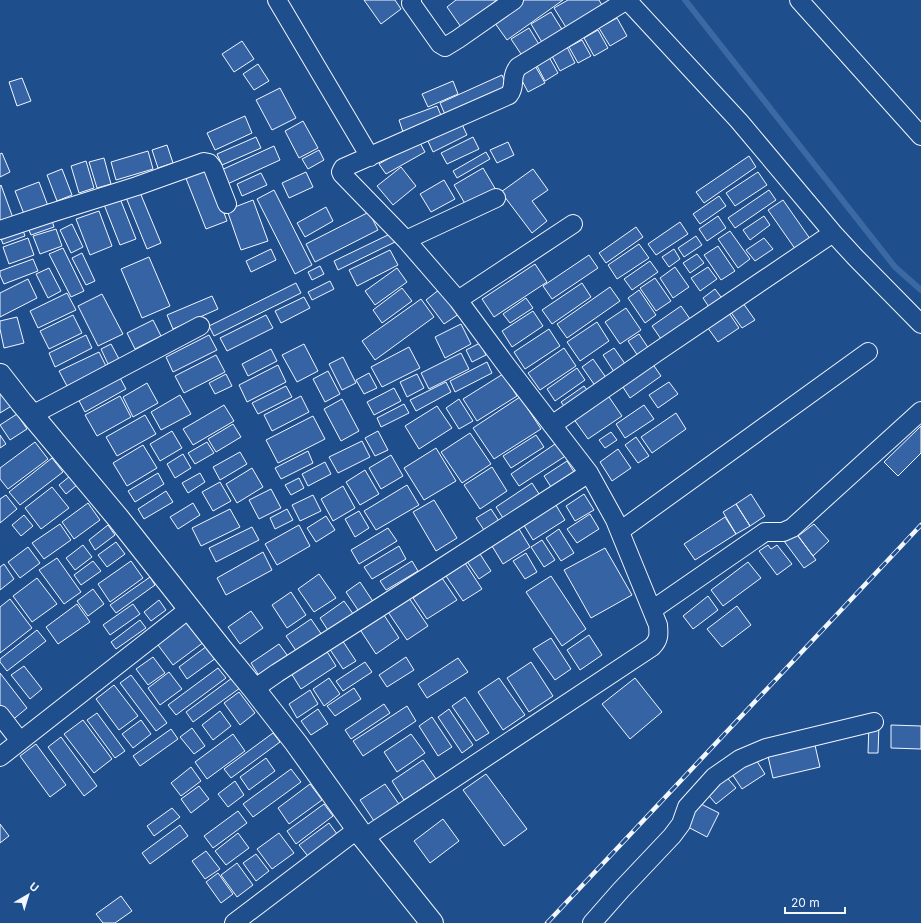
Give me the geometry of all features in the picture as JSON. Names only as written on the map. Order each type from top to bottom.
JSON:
[{"type":"street","points":[[277,0],[370,157]]},
{"type":"street","points":[[412,0],[411,3],[422,19],[440,44],[445,47],[514,0]]},
{"type":"street","points":[[234,923],[361,834],[652,647],[657,642],[659,633],[658,625],[620,531],[588,473],[458,300],[406,240],[342,174],[341,172],[343,168],[509,95],[514,88],[513,74],[518,67],[627,0],[739,121],[856,258],[921,324]]},
{"type":"street","points":[[799,0],[921,136]]},
{"type":"street","points":[[0,230],[51,212],[137,186],[204,162],[209,163],[213,168],[228,204]]},
{"type":"street","points":[[406,240],[496,198]]},
{"type":"street","points":[[458,300],[573,224]]},
{"type":"street","points":[[552,425],[657,352],[834,233]]},
{"type":"street","points":[[32,415],[200,326]]},
{"type":"street","points":[[620,531],[868,352]]},
{"type":"street","points":[[0,375],[118,518],[296,742],[361,834],[432,923]]},
{"type":"street","points":[[652,610],[765,532],[783,532],[792,528],[921,411]]},
{"type":"street","points":[[254,689],[588,473]]},
{"type":"street","points":[[0,756],[189,609]]},
{"type":"street","points":[[0,715],[20,741]]},
{"type":"street","points":[[592,923],[672,836],[681,824],[687,807],[714,777],[740,759],[766,748],[874,722]]},
{"type":"building","points":[[364,0],[395,0],[401,9],[381,24]]},
{"type":"building","points":[[456,0],[497,0],[461,27],[447,7]]},
{"type":"building","points":[[518,0],[563,0],[507,40],[492,19]]},
{"type":"building","points":[[568,0],[599,0],[603,7],[567,29],[554,8]]},
{"type":"building","points":[[551,12],[563,31],[543,44],[531,24]]},
{"type":"building","points":[[617,18],[627,36],[610,46],[599,28]]},
{"type":"building","points":[[529,28],[540,46],[523,57],[511,39]]},
{"type":"building","points":[[598,30],[608,48],[594,56],[584,38]]},
{"type":"building","points":[[582,40],[591,56],[578,63],[569,47]]},
{"type":"building","points":[[242,41],[254,59],[234,72],[222,54]]},
{"type":"building","points":[[567,47],[575,63],[560,71],[552,56]]},
{"type":"building","points":[[549,57],[558,73],[545,81],[536,64]]},
{"type":"building","points":[[258,64],[269,81],[254,90],[243,74]]},
{"type":"building","points":[[534,64],[545,83],[528,92],[518,73]]},
{"type":"building","points":[[502,75],[509,91],[447,119],[440,103]]},
{"type":"building","points":[[22,78],[31,101],[17,106],[9,82]]},
{"type":"building","points":[[453,81],[458,94],[428,107],[422,94]]},
{"type":"building","points":[[280,88],[296,118],[272,130],[256,100]]},
{"type":"building","points":[[437,106],[443,120],[404,135],[399,120]]},
{"type":"building","points":[[245,116],[252,133],[215,150],[207,133]]},
{"type":"building","points":[[460,120],[467,135],[433,152],[426,137]]},
{"type":"building","points":[[303,121],[318,148],[299,158],[285,131]]},
{"type":"building","points":[[256,137],[261,148],[222,165],[217,154]]},
{"type":"building","points":[[473,137],[479,149],[447,164],[441,153]]},
{"type":"building","points":[[419,141],[425,152],[386,174],[379,164]]},
{"type":"building","points":[[508,142],[514,155],[497,163],[490,150]]},
{"type":"building","points":[[167,145],[173,163],[158,168],[152,150]]},
{"type":"building","points":[[274,146],[280,160],[223,186],[217,172]]},
{"type":"building","points":[[319,150],[324,160],[308,169],[302,159]]},
{"type":"building","points":[[148,151],[153,169],[116,180],[111,162]]},
{"type":"building","points":[[486,152],[490,159],[457,178],[453,171]]},
{"type":"building","points":[[2,153],[10,172],[0,177],[0,154]]},
{"type":"building","points":[[749,156],[756,167],[704,203],[696,192]]},
{"type":"building","points":[[104,158],[111,184],[97,188],[89,162]]},
{"type":"building","points":[[86,161],[94,188],[79,193],[71,166]]},
{"type":"building","points":[[401,167],[416,186],[393,205],[377,186]]},
{"type":"building","points":[[207,168],[227,221],[206,229],[185,176]]},
{"type":"building","points":[[483,168],[496,190],[467,207],[454,185]]},
{"type":"building","points":[[62,169],[72,195],[57,201],[47,175]]},
{"type":"building","points":[[533,169],[548,190],[532,201],[547,221],[532,233],[501,192]]},
{"type":"building","points":[[306,172],[313,187],[289,198],[282,183]]},
{"type":"building","points":[[758,172],[767,185],[735,206],[726,193]]},
{"type":"building","points":[[261,173],[267,185],[242,196],[237,184]]},
{"type":"building","points":[[444,180],[455,199],[431,212],[420,194]]},
{"type":"building","points":[[39,182],[48,206],[24,214],[15,191]]},
{"type":"building","points":[[1,185],[13,218],[0,222],[0,186]]},
{"type":"building","points":[[139,190],[161,243],[147,249],[125,195]]},
{"type":"building","points":[[274,190],[312,265],[295,274],[257,199]]},
{"type":"building","points":[[769,190],[776,200],[735,228],[728,218]]},
{"type":"building","points":[[119,196],[136,239],[120,245],[103,202]]},
{"type":"building","points":[[719,196],[726,206],[700,224],[693,214]]},
{"type":"building","points":[[253,200],[268,241],[241,250],[227,210]]},
{"type":"building","points":[[783,200],[813,243],[798,253],[768,210]]},
{"type":"building","points":[[326,207],[333,221],[305,237],[297,223]]},
{"type":"building","points":[[99,211],[112,246],[90,255],[76,219]]},
{"type":"building","points":[[369,212],[378,230],[315,262],[306,244]]},
{"type":"building","points":[[50,214],[54,227],[31,235],[26,223]]},
{"type":"building","points":[[718,216],[726,228],[707,241],[699,229]]},
{"type":"building","points":[[764,216],[770,225],[750,240],[743,230]]},
{"type":"building","points":[[680,222],[688,234],[656,255],[648,244]]},
{"type":"building","points":[[72,224],[83,247],[71,253],[60,230]]},
{"type":"building","points":[[21,225],[25,236],[3,244],[0,236]]},
{"type":"building","points":[[636,227],[643,237],[606,263],[599,253]]},
{"type":"building","points":[[56,229],[62,246],[40,254],[33,236]]},
{"type":"building","points":[[730,231],[750,259],[738,268],[718,239]]},
{"type":"building","points":[[390,234],[395,242],[338,270],[334,261]]},
{"type":"building","points":[[696,236],[702,245],[684,257],[678,248]]},
{"type":"building","points":[[28,238],[34,255],[9,264],[3,247]]},
{"type":"building","points":[[764,238],[773,249],[755,261],[746,250]]},
{"type":"building","points":[[639,244],[649,258],[617,279],[608,265]]},
{"type":"building","points":[[718,246],[735,271],[721,280],[704,255]]},
{"type":"building","points":[[63,248],[84,291],[71,297],[49,254]]},
{"type":"building","points":[[271,249],[276,260],[251,272],[246,261]]},
{"type":"building","points":[[674,249],[680,259],[669,267],[662,257]]},
{"type":"building","points":[[390,250],[398,265],[357,286],[349,270]]},
{"type":"building","points":[[82,253],[95,281],[86,285],[72,258]]},
{"type":"building","points":[[697,254],[704,263],[690,273],[683,263]]},
{"type":"building","points":[[589,255],[598,268],[552,299],[543,286]]},
{"type":"building","points":[[149,257],[170,306],[142,318],[121,269]]},
{"type":"building","points":[[33,259],[38,271],[4,284],[0,271]]},
{"type":"building","points":[[650,261],[658,272],[632,290],[624,279]]},
{"type":"building","points":[[535,264],[547,282],[494,317],[482,299]]},
{"type":"building","points":[[320,266],[324,274],[312,280],[308,272]]},
{"type":"building","points":[[675,267],[689,287],[673,298],[660,278]]},
{"type":"building","points":[[708,267],[717,279],[700,291],[691,278]]},
{"type":"building","points":[[49,268],[61,291],[48,298],[36,274]]},
{"type":"building","points":[[397,268],[407,282],[375,305],[365,291]]},
{"type":"building","points":[[655,278],[671,301],[656,311],[640,288]]},
{"type":"building","points":[[28,279],[37,298],[0,317],[0,293]]},
{"type":"building","points":[[330,281],[334,289],[312,300],[308,292]]},
{"type":"building","points":[[296,283],[301,293],[214,336],[209,326]]},
{"type":"building","points":[[582,283],[591,297],[552,324],[542,310]]},
{"type":"building","points":[[610,287],[620,301],[567,338],[557,324]]},
{"type":"building","points":[[402,288],[412,301],[382,323],[373,310]]},
{"type":"building","points":[[440,289],[459,314],[444,324],[426,300]]},
{"type":"building","points":[[715,289],[724,301],[711,310],[703,298]]},
{"type":"building","points":[[639,290],[656,315],[645,323],[628,298]]},
{"type":"building","points":[[67,293],[76,310],[38,328],[30,311]]},
{"type":"building","points":[[102,294],[123,334],[98,346],[78,306]]},
{"type":"building","points":[[212,296],[218,309],[173,329],[167,315]]},
{"type":"building","points":[[304,297],[310,308],[281,323],[275,311]]},
{"type":"building","points":[[526,298],[533,308],[510,323],[503,314]]},
{"type":"building","points":[[421,299],[434,317],[375,360],[362,341]]},
{"type":"building","points":[[743,303],[755,320],[742,328],[730,311]]},
{"type":"building","points":[[681,306],[690,319],[661,339],[652,326]]},
{"type":"building","points":[[626,308],[641,330],[620,344],[605,322]]},
{"type":"building","points":[[727,310],[739,328],[718,342],[705,324]]},
{"type":"building","points":[[533,311],[543,326],[512,347],[502,331]]},
{"type":"building","points":[[73,315],[82,333],[49,349],[40,331]]},
{"type":"building","points":[[266,315],[273,328],[227,351],[220,338]]},
{"type":"building","points":[[17,317],[24,343],[4,348],[0,321]]},
{"type":"building","points":[[153,320],[161,336],[135,349],[127,333]]},
{"type":"building","points":[[597,322],[609,341],[580,361],[567,342]]},
{"type":"building","points":[[461,324],[471,344],[445,358],[435,337]]},
{"type":"building","points":[[549,329],[560,346],[525,369],[514,352]]},
{"type":"building","points":[[639,334],[651,352],[640,359],[628,341]]},
{"type":"building","points":[[86,335],[92,348],[55,367],[49,353]]},
{"type":"building","points":[[209,335],[217,350],[173,372],[166,357]]},
{"type":"building","points":[[480,343],[486,355],[472,362],[466,350]]},
{"type":"building","points":[[111,344],[119,359],[108,364],[101,349]]},
{"type":"building","points":[[304,344],[318,371],[297,382],[282,355]]},
{"type":"building","points":[[409,347],[420,368],[382,387],[371,367]]},
{"type":"building","points":[[564,348],[576,366],[540,390],[528,373]]},
{"type":"building","points":[[614,348],[628,368],[616,375],[603,355]]},
{"type":"building","points":[[271,349],[277,361],[248,376],[242,364]]},
{"type":"building","points":[[99,352],[106,366],[67,386],[59,371]]},
{"type":"building","points":[[461,353],[469,369],[429,389],[421,373]]},
{"type":"building","points":[[216,355],[225,372],[184,393],[175,376]]},
{"type":"building","points":[[343,357],[356,383],[342,390],[329,364]]},
{"type":"building","points":[[593,359],[607,379],[596,387],[582,367]]},
{"type":"building","points":[[487,362],[492,373],[455,392],[450,381]]},
{"type":"building","points":[[652,363],[661,376],[630,398],[621,384]]},
{"type":"building","points":[[278,365],[286,382],[247,402],[239,385]]},
{"type":"building","points":[[577,368],[585,380],[555,401],[547,389]]},
{"type":"building","points":[[328,371],[340,394],[325,402],[313,379]]},
{"type":"building","points":[[369,373],[377,388],[364,394],[356,380]]},
{"type":"building","points":[[118,374],[126,389],[85,412],[77,397]]},
{"type":"building","points":[[226,374],[232,386],[215,394],[209,383]]},
{"type":"building","points":[[417,374],[424,388],[407,397],[400,382]]},
{"type":"building","points":[[503,374],[517,396],[477,421],[463,399]]},
{"type":"building","points":[[446,382],[451,392],[416,411],[410,400]]},
{"type":"building","points":[[669,382],[678,394],[658,408],[649,395]]},
{"type":"building","points":[[147,383],[158,403],[133,417],[123,397]]},
{"type":"building","points":[[286,386],[292,397],[258,414],[252,403]]},
{"type":"building","points":[[584,386],[589,393],[566,409],[561,402]]},
{"type":"building","points":[[394,388],[401,401],[374,415],[367,402]]},
{"type":"building","points":[[0,390],[13,405],[0,413]]},
{"type":"building","points":[[607,394],[622,416],[588,439],[573,418]]},
{"type":"building","points":[[180,395],[191,414],[161,430],[151,412]]},
{"type":"building","points":[[120,396],[131,417],[97,436],[85,415]]},
{"type":"building","points":[[301,396],[309,412],[272,431],[264,415]]},
{"type":"building","points":[[520,397],[541,429],[494,459],[473,428]]},
{"type":"building","points":[[342,399],[359,431],[341,441],[324,409]]},
{"type":"building","points":[[459,399],[473,421],[459,429],[446,408]]},
{"type":"building","points":[[404,404],[409,413],[381,427],[377,418]]},
{"type":"building","points":[[224,405],[234,421],[193,445],[183,429]]},
{"type":"building","points":[[644,405],[654,419],[625,438],[616,424]]},
{"type":"building","points":[[437,406],[452,428],[419,449],[405,426]]},
{"type":"building","points":[[676,413],[686,429],[652,453],[641,437]]},
{"type":"building","points":[[17,414],[27,429],[10,440],[0,425]]},
{"type":"building","points":[[145,415],[156,434],[117,456],[106,437]]},
{"type":"building","points":[[313,416],[325,439],[278,463],[266,440]]},
{"type":"building","points":[[233,424],[241,437],[216,452],[208,439]]},
{"type":"building","points":[[921,426],[921,453],[898,476],[884,462]]},
{"type":"building","points":[[172,431],[182,448],[160,461],[150,444]]},
{"type":"building","points":[[378,431],[388,450],[375,456],[365,438]]},
{"type":"building","points":[[611,432],[617,440],[605,448],[599,440]]},
{"type":"building","points":[[470,433],[491,464],[462,483],[441,452]]},
{"type":"building","points":[[0,435],[6,444],[0,448]]},
{"type":"building","points":[[536,435],[544,447],[511,468],[503,456]]},
{"type":"building","points":[[636,437],[649,456],[638,463],[625,445]]},
{"type":"building","points":[[362,441],[370,457],[338,473],[329,457]]},
{"type":"building","points":[[35,442],[48,459],[8,489],[0,479],[0,468]]},
{"type":"building","points":[[207,442],[214,453],[195,464],[188,453]]},
{"type":"building","points":[[558,442],[567,455],[519,486],[511,474]]},
{"type":"building","points":[[143,445],[157,468],[127,486],[113,463]]},
{"type":"building","points":[[436,448],[456,481],[424,500],[404,468]]},
{"type":"building","points":[[618,449],[631,468],[612,481],[600,462]]},
{"type":"building","points":[[308,451],[313,463],[281,479],[275,468]]},
{"type":"building","points":[[240,452],[247,464],[220,480],[213,467]]},
{"type":"building","points":[[183,454],[191,468],[175,478],[167,464]]},
{"type":"building","points":[[391,455],[403,476],[381,489],[369,468]]},
{"type":"building","points":[[52,458],[63,472],[20,505],[9,492]]},
{"type":"building","points":[[567,461],[574,472],[551,487],[544,476]]},
{"type":"building","points":[[325,462],[331,474],[308,486],[302,474]]},
{"type":"building","points":[[492,467],[507,491],[480,509],[464,485]]},
{"type":"building","points":[[252,468],[263,487],[237,503],[226,484]]},
{"type":"building","points":[[365,470],[379,494],[360,505],[346,482]]},
{"type":"building","points":[[158,473],[164,484],[135,502],[128,491]]},
{"type":"building","points":[[200,473],[205,482],[188,493],[182,483]]},
{"type":"building","points":[[70,476],[77,485],[66,494],[59,485]]},
{"type":"building","points":[[299,478],[304,488],[291,495],[285,485]]},
{"type":"building","points":[[220,482],[231,501],[213,511],[202,492]]},
{"type":"building","points":[[532,483],[543,500],[506,523],[496,507]]},
{"type":"building","points":[[407,485],[419,505],[376,530],[364,511]]},
{"type":"building","points":[[343,486],[355,508],[333,521],[321,499]]},
{"type":"building","points":[[52,487],[69,508],[41,529],[25,508]]},
{"type":"building","points":[[271,489],[281,508],[259,519],[249,500]]},
{"type":"building","points":[[166,491],[173,502],[144,519],[138,509]]},
{"type":"building","points":[[584,494],[594,510],[575,521],[566,506]]},
{"type":"building","points":[[751,494],[765,516],[750,526],[736,504]]},
{"type":"building","points":[[6,495],[17,509],[0,523],[0,499]]},
{"type":"building","points":[[313,495],[321,511],[300,521],[292,505]]},
{"type":"building","points":[[434,500],[457,538],[436,551],[413,512]]},
{"type":"building","points":[[554,502],[565,520],[533,540],[522,522]]},
{"type":"building","points":[[88,503],[100,520],[74,539],[62,522]]},
{"type":"building","points":[[193,503],[200,515],[178,529],[170,517]]},
{"type":"building","points":[[736,504],[750,526],[736,534],[723,512]]},
{"type":"building","points":[[230,509],[240,527],[201,546],[192,528]]},
{"type":"building","points":[[287,509],[293,520],[275,529],[270,518]]},
{"type":"building","points":[[491,509],[501,524],[486,533],[476,518]]},
{"type":"building","points":[[359,511],[369,528],[355,537],[345,519]]},
{"type":"building","points":[[590,514],[599,529],[577,543],[567,529]]},
{"type":"building","points":[[24,515],[33,526],[21,536],[12,525]]},
{"type":"building","points":[[326,516],[335,530],[316,542],[307,528]]},
{"type":"building","points":[[725,517],[736,534],[695,560],[684,544]]},
{"type":"building","points":[[60,524],[71,540],[44,559],[32,543]]},
{"type":"building","points":[[814,524],[829,541],[813,556],[798,536]]},
{"type":"building","points":[[108,525],[115,535],[95,550],[89,540]]},
{"type":"building","points":[[299,525],[310,546],[277,565],[265,544]]},
{"type":"building","points":[[252,527],[259,540],[216,562],[209,548]]},
{"type":"building","points":[[388,528],[397,541],[359,564],[351,550]]},
{"type":"building","points":[[519,529],[530,547],[503,564],[492,546]]},
{"type":"building","points":[[559,529],[574,553],[561,561],[546,538]]},
{"type":"building","points":[[796,533],[816,560],[804,568],[784,541]]},
{"type":"building","points":[[542,540],[555,560],[544,567],[531,547]]},
{"type":"building","points":[[116,542],[125,554],[107,567],[98,555]]},
{"type":"building","points":[[83,545],[92,557],[75,570],[66,558]]},
{"type":"building","points":[[768,545],[771,549],[777,545],[792,564],[777,575],[759,551]]},
{"type":"building","points":[[399,546],[406,559],[372,579],[364,567]]},
{"type":"building","points":[[28,547],[40,563],[20,578],[8,562]]},
{"type":"building","points":[[605,548],[632,595],[591,618],[564,570]]},
{"type":"building","points":[[478,551],[491,571],[479,579],[466,560]]},
{"type":"building","points":[[263,552],[272,570],[226,595],[217,578]]},
{"type":"building","points":[[526,553],[537,572],[525,579],[513,561]]},
{"type":"building","points":[[57,558],[81,592],[64,604],[39,570]]},
{"type":"building","points":[[93,561],[101,571],[81,585],[74,575]]},
{"type":"building","points":[[131,561],[143,578],[110,602],[98,584]]},
{"type":"building","points":[[412,561],[418,571],[386,590],[380,581]]},
{"type":"building","points":[[748,562],[761,578],[723,606],[711,590]]},
{"type":"building","points":[[465,563],[482,589],[463,601],[446,576]]},
{"type":"building","points":[[4,564],[14,579],[0,590],[0,567]]},
{"type":"building","points":[[319,574],[336,598],[314,612],[298,589]]},
{"type":"building","points":[[551,576],[586,629],[562,646],[526,592]]},
{"type":"building","points":[[150,577],[155,585],[116,613],[110,605]]},
{"type":"building","points":[[37,578],[57,604],[32,622],[13,596]]},
{"type":"building","points":[[442,578],[457,600],[427,619],[413,598]]},
{"type":"building","points":[[360,582],[374,603],[360,613],[346,592]]},
{"type":"building","points":[[93,589],[104,604],[88,616],[77,601]]},
{"type":"building","points":[[291,592],[306,615],[287,628],[272,605]]},
{"type":"building","points":[[708,596],[718,610],[693,629],[683,616]]},
{"type":"building","points":[[409,598],[428,626],[407,640],[388,612]]},
{"type":"building","points":[[10,599],[32,628],[0,653],[0,607]]},
{"type":"building","points":[[159,600],[166,610],[151,621],[144,612]]},
{"type":"building","points":[[344,601],[356,618],[331,635],[320,618]]},
{"type":"building","points":[[77,604],[90,622],[58,644],[46,627]]},
{"type":"building","points":[[133,604],[140,614],[110,635],[103,625]]},
{"type":"building","points":[[737,606],[751,625],[722,647],[707,629]]},
{"type":"building","points":[[251,611],[263,628],[240,644],[228,627]]},
{"type":"building","points":[[382,612],[399,638],[376,654],[359,628]]},
{"type":"building","points":[[186,618],[204,642],[173,665],[155,641]]},
{"type":"building","points":[[311,619],[324,638],[299,655],[286,636]]},
{"type":"building","points":[[140,620],[146,628],[116,649],[111,642]]},
{"type":"building","points":[[37,630],[46,641],[7,671],[0,662],[0,659]]},
{"type":"building","points":[[589,635],[602,655],[580,670],[567,650]]},
{"type":"building","points":[[551,638],[571,669],[555,680],[533,649]]},
{"type":"building","points":[[342,640],[356,661],[343,669],[329,648]]},
{"type":"building","points":[[279,644],[290,659],[261,679],[251,663]]},
{"type":"building","points":[[207,646],[216,658],[187,679],[179,667]]},
{"type":"building","points":[[326,650],[336,666],[301,689],[291,673]]},
{"type":"building","points":[[153,657],[165,673],[148,685],[136,669]]},
{"type":"building","points":[[406,657],[414,670],[387,687],[379,675]]},
{"type":"building","points":[[458,658],[468,672],[427,698],[418,684]]},
{"type":"building","points":[[365,662],[372,672],[343,691],[336,681]]},
{"type":"building","points":[[531,662],[553,696],[529,712],[507,678]]},
{"type":"building","points":[[24,666],[42,689],[30,699],[11,675]]},
{"type":"building","points":[[218,668],[226,678],[176,715],[168,705]]},
{"type":"building","points":[[169,672],[182,689],[160,705],[148,688]]},
{"type":"building","points":[[0,673],[27,708],[10,722],[0,708]]},
{"type":"building","points":[[131,675],[167,723],[156,731],[120,683]]},
{"type":"building","points":[[232,678],[240,688],[193,722],[186,712]]},
{"type":"building","points":[[329,678],[340,694],[324,706],[313,689]]},
{"type":"building","points":[[499,678],[525,715],[503,730],[478,692]]},
{"type":"building","points":[[635,678],[662,712],[630,739],[602,704]]},
{"type":"building","points":[[114,685],[138,716],[119,730],[96,699]]},
{"type":"building","points":[[354,688],[361,699],[335,716],[327,706]]},
{"type":"building","points":[[310,690],[318,704],[297,718],[289,704]]},
{"type":"building","points":[[239,692],[255,713],[240,725],[224,703]]},
{"type":"building","points":[[465,697],[489,733],[476,741],[452,706]]},
{"type":"building","points":[[384,704],[390,713],[351,739],[345,730]]},
{"type":"building","points":[[407,706],[416,721],[363,756],[353,741]]},
{"type":"building","points":[[318,709],[328,724],[311,735],[301,721]]},
{"type":"building","points":[[449,709],[473,745],[462,753],[438,717]]},
{"type":"building","points":[[220,711],[231,726],[213,740],[202,725]]},
{"type":"building","points":[[97,713],[125,751],[115,758],[87,720]]},
{"type":"building","points":[[432,717],[452,747],[438,756],[419,726]]},
{"type":"building","points":[[83,720],[112,759],[94,773],[64,734]]},
{"type":"building","points":[[141,720],[151,734],[133,748],[122,734]]},
{"type":"building","points":[[869,724],[879,725],[878,753],[868,753]]},
{"type":"building","points":[[891,725],[921,726],[921,749],[891,748]]},
{"type":"building","points":[[192,728],[205,746],[194,754],[180,737]]},
{"type":"building","points":[[171,729],[178,739],[140,766],[133,756]]},
{"type":"building","points":[[273,733],[280,742],[231,778],[224,769]]},
{"type":"building","points":[[233,734],[245,751],[207,779],[195,762]]},
{"type":"building","points":[[411,734],[425,753],[397,772],[384,752]]},
{"type":"building","points":[[61,737],[97,786],[84,796],[48,747]]},
{"type":"building","points":[[814,741],[820,767],[773,778],[767,752]]},
{"type":"building","points":[[36,744],[66,785],[50,797],[20,756]]},
{"type":"building","points":[[266,758],[275,771],[249,790],[240,777]]},
{"type":"building","points":[[755,758],[765,774],[742,789],[732,774]]},
{"type":"building","points":[[423,760],[436,779],[404,800],[392,781]]},
{"type":"building","points":[[191,767],[201,781],[181,796],[171,783]]},
{"type":"building","points":[[291,769],[301,782],[253,817],[243,804]]},
{"type":"building","points":[[486,774],[527,829],[504,846],[463,790]]},
{"type":"building","points":[[724,774],[736,788],[716,804],[704,790]]},
{"type":"building","points":[[235,781],[244,795],[228,807],[218,794]]},
{"type":"building","points":[[310,784],[322,800],[289,824],[278,808]]},
{"type":"building","points":[[385,784],[401,807],[376,824],[360,800]]},
{"type":"building","points":[[199,786],[209,799],[191,813],[181,799]]},
{"type":"building","points":[[699,803],[719,813],[707,837],[688,827]]},
{"type":"building","points":[[324,804],[333,816],[296,844],[287,831]]},
{"type":"building","points":[[172,808],[180,817],[154,836],[147,826]]},
{"type":"building","points":[[238,811],[247,823],[213,848],[204,836]]},
{"type":"building","points":[[443,819],[459,841],[430,863],[414,841]]},
{"type":"building","points":[[329,823],[340,838],[311,860],[299,845]]},
{"type":"building","points":[[0,824],[9,836],[0,843]]},
{"type":"building","points":[[180,825],[188,836],[150,864],[142,853]]},
{"type":"building","points":[[238,833],[249,848],[226,865],[215,851]]},
{"type":"building","points":[[279,833],[294,853],[272,869],[257,849]]},
{"type":"building","points":[[206,851],[220,869],[205,879],[192,861]]},
{"type":"building","points":[[256,854],[269,871],[256,881],[243,863]]},
{"type":"building","points":[[237,863],[253,885],[237,897],[221,875]]},
{"type":"building","points":[[218,873],[233,894],[221,903],[206,882]]},
{"type":"building","points":[[121,896],[132,911],[115,923],[103,923],[96,914]]},
{"type":"waterway","points":[[685,0],[895,267],[921,290]]},
{"type":"railway","points":[[547,923],[921,525]]}]
